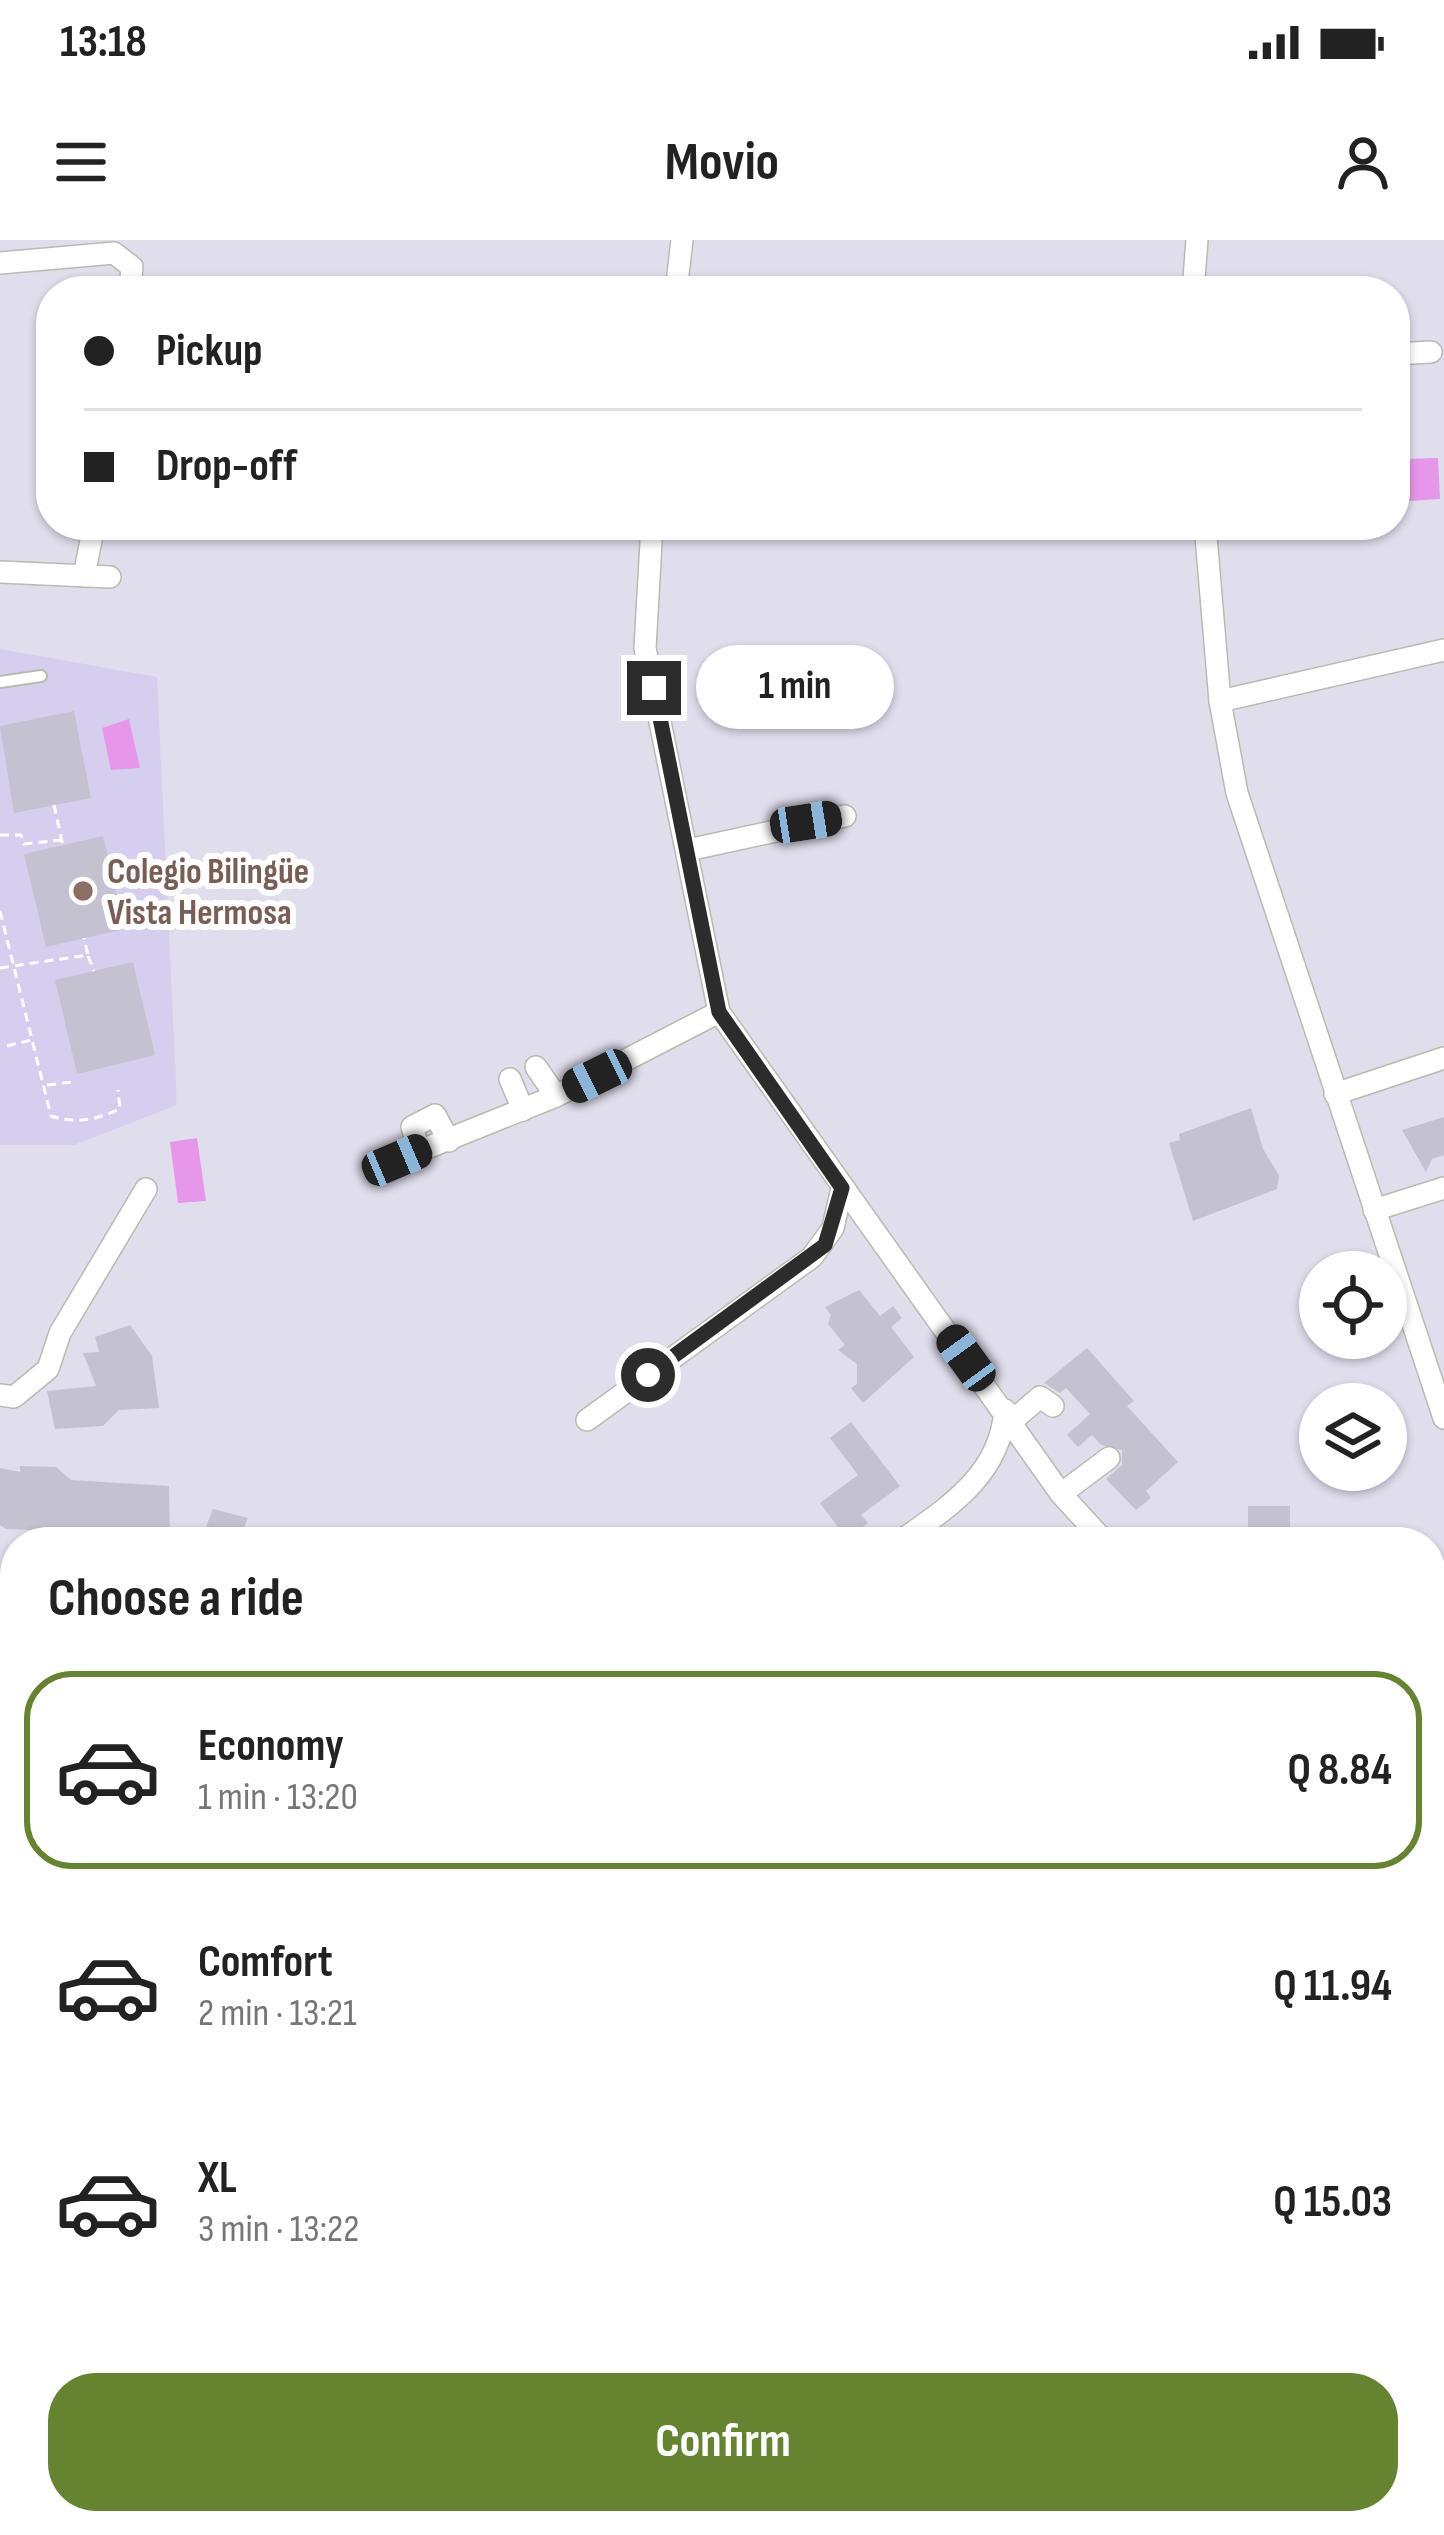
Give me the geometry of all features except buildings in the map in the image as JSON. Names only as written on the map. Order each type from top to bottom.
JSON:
[{"type":"street","points":[[678,276],[682,240]]},
{"type":"street","points":[[1193,276],[1197,240]]},
{"type":"street","points":[[0,263],[113,253],[132,267],[131,276]]},
{"type":"street","points":[[1410,353],[1431,352]]},
{"type":"street","points":[[84,576],[91,540]]},
{"type":"street","points":[[651,540],[645,648],[719,1012],[1060,1494],[1091,1527]]},
{"type":"street","points":[[1206,540],[1220,701],[1237,793],[1444,1418]]},
{"type":"street","points":[[0,572],[110,577]]},
{"type":"street","points":[[1220,701],[1444,650]]},
{"type":"street","points":[[688,850],[752,825],[845,816]]},
{"type":"street","points":[[397,1160],[556,1096],[719,1012]]},
{"type":"street","points":[[1335,1094],[1444,1058]]},
{"type":"street","points":[[536,1067],[556,1096]]},
{"type":"street","points":[[510,1079],[524,1110]]},
{"type":"street","points":[[587,1420],[812,1257],[833,1228],[842,1188]]},
{"type":"street","points":[[1374,1210],[1444,1188]]},
{"type":"street","points":[[0,1395],[14,1397],[48,1369],[59,1333],[146,1189]]},
{"type":"street","points":[[918,1527],[987,1473],[1008,1416],[1040,1397],[1052,1406]]},
{"type":"street","points":[[1060,1494],[1109,1458]]},
{"type":"lane","points":[[0,682],[41,676]]},
{"type":"path","points":[[0,836],[21,835],[24,844],[62,843],[54,805]]},
{"type":"path","points":[[0,911],[51,1116],[73,1123],[120,1109],[118,1090]]},
{"type":"path","points":[[84,938],[94,971]]},
{"type":"path","points":[[0,968],[88,955]]},
{"type":"path","points":[[7,1046],[33,1040]]},
{"type":"path","points":[[45,1085],[74,1082]]},
{"type":"shaded area","points":[[1438,458],[1440,499],[1410,501],[1410,459]]},
{"type":"shaded area","name":"Colegio Bilingüe Vista Hermosa","points":[[0,649],[157,677],[177,1105],[74,1145],[0,1145]]},
{"type":"shaded area","points":[[129,719],[140,768],[111,770],[102,728]]},
{"type":"shaded area","points":[[197,1138],[206,1201],[178,1203],[170,1142]]},
{"type":"place","name":"Colegio Bilingüe Vista Hermosa","points":[[83,891]]},
{"type":"route","points":[[648,1375],[825,1245],[842,1188],[719,1012],[654,688]]}]
